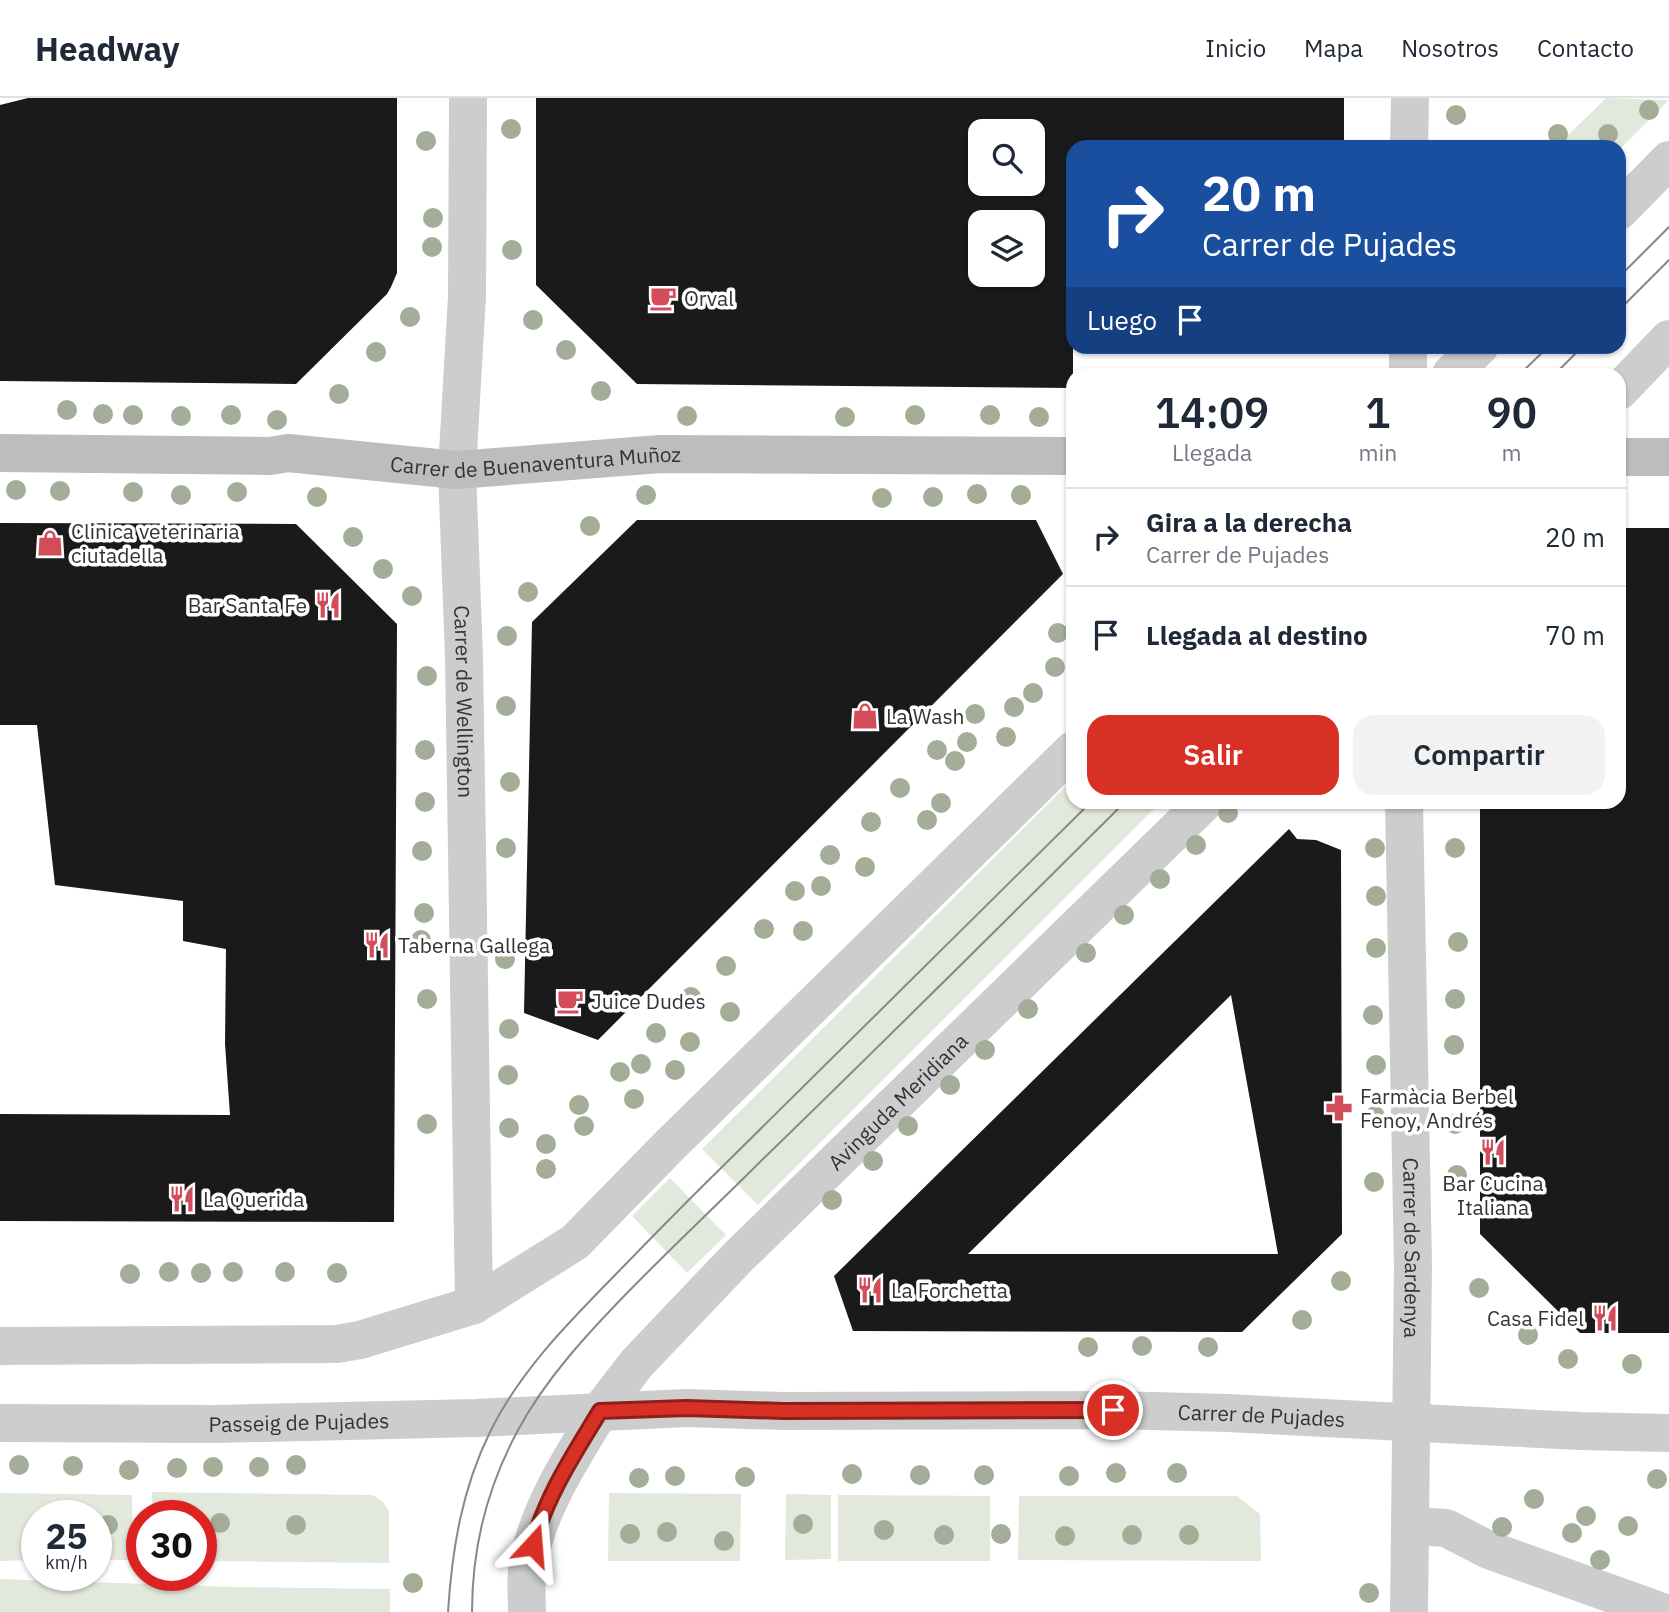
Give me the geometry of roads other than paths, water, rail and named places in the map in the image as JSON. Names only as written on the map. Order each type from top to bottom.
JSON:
[{"type":"main road","name":"Carrer de Buenaventura Muñoz","points":[[0,453],[270,456],[288,453],[457,470],[660,454],[1066,456]]},
{"type":"main road","points":[[1626,457],[1669,457]]},
{"type":"street","name":"Carrer de Wellington","points":[[468,98],[467,296],[457,470],[465,671],[474,1305]]},
{"type":"street","points":[[1409,140],[1410,98]]},
{"type":"street","points":[[1626,204],[1669,160]]},
{"type":"street","points":[[1626,384],[1669,339]]},
{"type":"street","points":[[1457,368],[1472,354]]},
{"type":"street","points":[[0,1346],[337,1344],[474,1305],[575,1242],[669,1146],[1066,757]]},
{"type":"street","name":"Avinguda Meridiana","points":[[600,1411],[637,1363],[752,1243],[1198,809]]},
{"type":"street","name":"Carrer de Sardenya","points":[[1404,809],[1413,1266],[1409,1612]]},
{"type":"street","name":"Carrer de Pujades","points":[[600,1411],[686,1408],[783,1411],[1113,1410],[1669,1433]]},
{"type":"street","points":[[527,1612],[528,1565],[538,1525],[557,1482],[600,1411]]},
{"type":"street","name":"Passeig de Pujades","points":[[0,1423],[216,1424],[476,1418],[600,1411]]},
{"type":"street","points":[[1411,1526],[1446,1528],[1489,1550],[1662,1612]]},
{"type":"tram line","points":[[1626,270],[1669,227]]},
{"type":"tram line","points":[[1626,303],[1669,260]]},
{"type":"tram line","points":[[1526,368],[1541,354]]},
{"type":"tram line","points":[[1561,368],[1575,354]]},
{"type":"tram line","points":[[448,1612],[456,1542],[472,1475],[502,1409],[532,1366],[583,1308],[682,1207],[1084,809]]},
{"type":"tram line","points":[[472,1612],[478,1542],[497,1475],[528,1412],[568,1357],[646,1274],[1118,809]]},
{"type":"place","name":"Orval","points":[[663,298]]},
{"type":"place","name":"Clinica veterinaria ciutadella","points":[[50,543]]},
{"type":"place","name":"Bar Santa Fe","points":[[328,605]]},
{"type":"place","name":"La Wash","points":[[865,716]]},
{"type":"place","name":"Taberna Gallega","points":[[377,945]]},
{"type":"place","name":"Juice Dudes","points":[[570,1001]]},
{"type":"place","name":"Farmàcia Berbel Fenoy, Andrés","points":[[1339,1108]]},
{"type":"place","name":"Bar Cucina Italiana","points":[[1493,1152]]},
{"type":"place","name":"La Querida","points":[[182,1199]]},
{"type":"place","name":"La Forchetta","points":[[870,1290]]},
{"type":"place","name":"Casa Fidel","points":[[1605,1318]]}]
